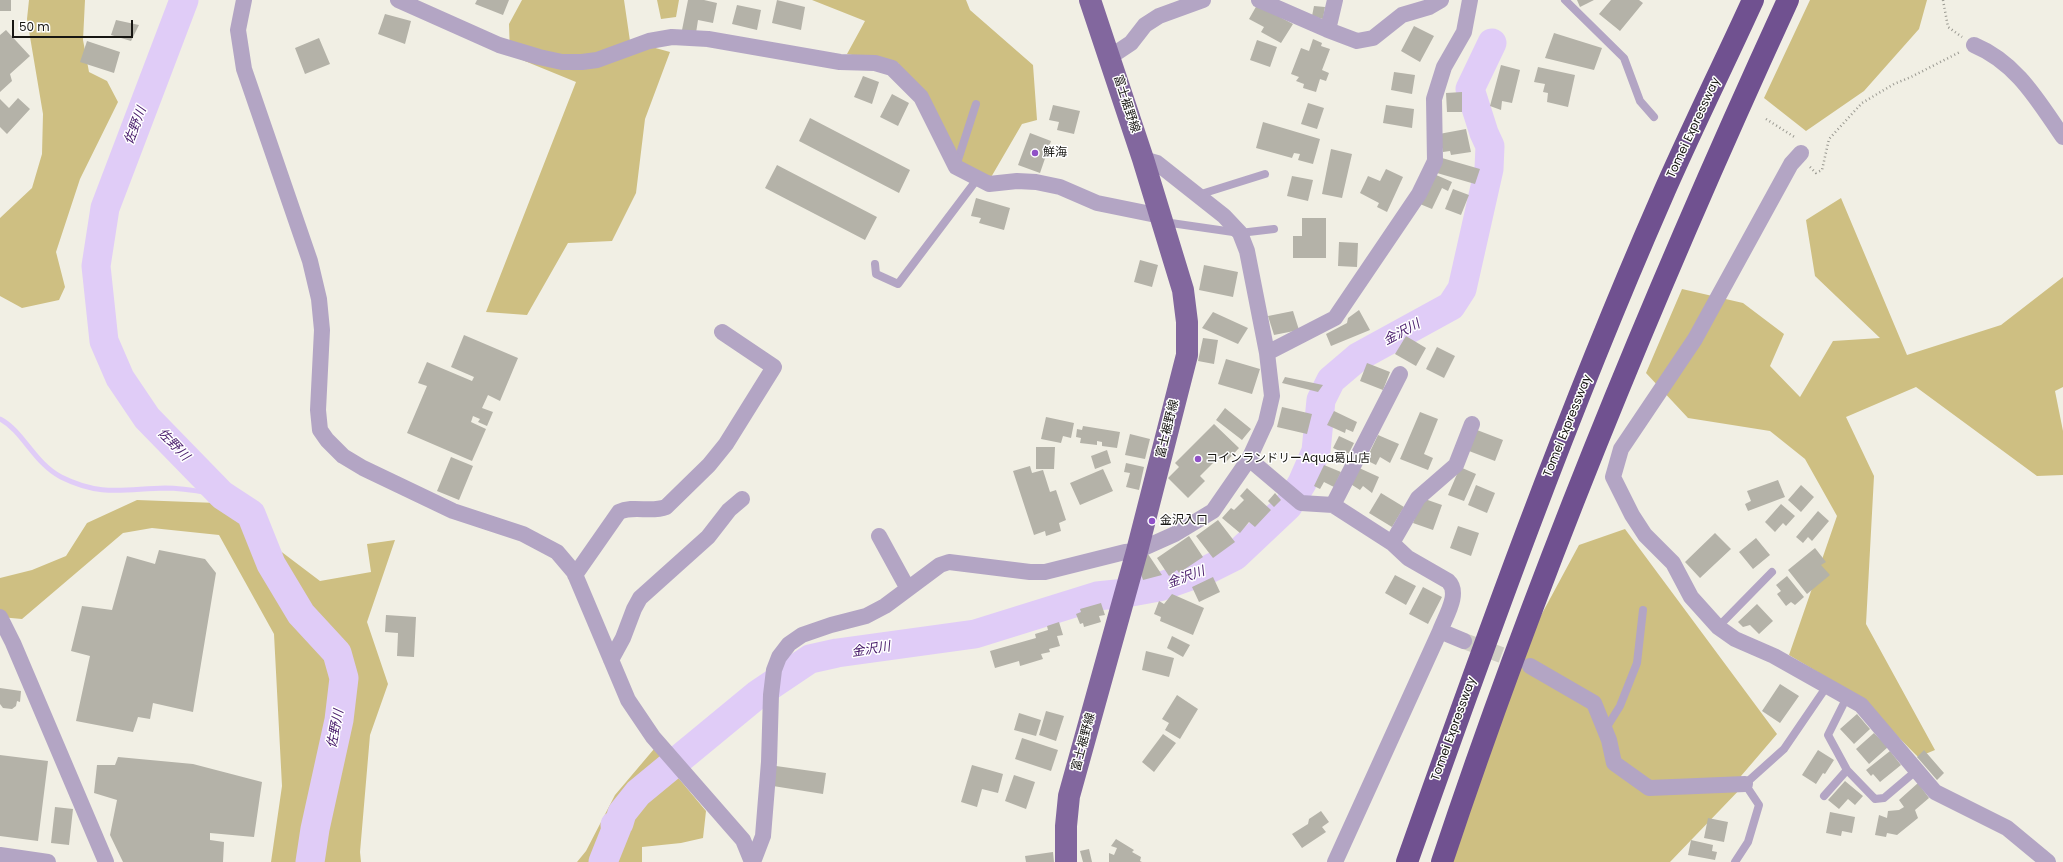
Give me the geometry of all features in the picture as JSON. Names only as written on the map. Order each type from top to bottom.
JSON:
[{"type":"highway","name":"Tomei Expressway","points":[[1407,862],[1529,523],[1594,361],[1661,199],[1753,0]]},
{"type":"highway","points":[[1442,862],[1486,731],[1580,485],[1650,312],[1728,131],[1788,0]]},
{"type":"main road","name":"富士裾野線","points":[[1066,862],[1066,826],[1069,796],[1137,551],[1187,355],[1187,322],[1183,290],[1143,159],[1090,0]]},
{"type":"street","points":[[244,0],[238,30],[244,69],[310,262],[319,299],[322,330],[318,410],[320,430],[327,440],[343,456],[363,468],[453,511],[522,534],[557,552],[575,575],[628,700],[653,737],[743,840],[753,862]]},
{"type":"street","points":[[398,0],[456,28],[499,45],[539,58],[562,62],[597,60],[648,41],[672,37],[708,39],[840,62],[875,63],[892,68],[921,97],[956,166],[989,184],[1017,181],[1036,182],[1060,187],[1097,203],[1162,219]]},
{"type":"street","points":[[1110,57],[1131,43],[1145,25],[1159,16],[1203,0]]},
{"type":"street","points":[[1259,0],[1357,41],[1364,41],[1373,38],[1402,15],[1429,7],[1441,0]]},
{"type":"street","points":[[1328,30],[1335,0]]},
{"type":"street","points":[[1267,353],[1335,318],[1419,194],[1435,161],[1434,99],[1444,67],[1464,32],[1470,0]]},
{"type":"street","points":[[1974,45],[1991,52],[2006,63],[2034,96],[2063,137]]},
{"type":"street","points":[[1801,153],[1791,164],[1695,339],[1667,383],[1621,449],[1613,477],[1632,515],[1645,535],[1673,563],[1691,597],[1718,626],[1735,639],[1774,656],[1861,705],[1935,792],[2007,828],[2048,862]]},
{"type":"street","points":[[753,862],[763,836],[770,762],[771,695],[774,670],[779,657],[789,644],[802,635],[831,624],[866,616],[885,606],[940,564],[948,562],[1030,572],[1045,572],[1125,552],[1137,551],[1175,534],[1213,510],[1249,459],[1266,422],[1272,396],[1267,353],[1247,251],[1240,233],[1224,216],[1157,163],[1143,159]]},
{"type":"street","points":[[575,575],[619,512],[625,509],[658,510],[666,507],[709,466],[726,444],[774,367],[722,332]]},
{"type":"street","points":[[1333,505],[1400,374]]},
{"type":"street","points":[[1392,543],[1418,498],[1456,465],[1472,424]]},
{"type":"street","points":[[1249,459],[1301,503],[1333,505],[1392,543],[1408,558],[1453,586],[1454,593],[1440,631],[1335,862]]},
{"type":"street","points":[[611,660],[623,638],[634,608],[640,598],[708,537],[729,510],[742,499]]},
{"type":"street","points":[[879,536],[908,589]]},
{"type":"street","points":[[0,617],[13,643],[106,862]]},
{"type":"street","points":[[1440,631],[1464,641]]},
{"type":"street","points":[[1530,666],[1594,703],[1605,730],[1614,763],[1649,788],[1745,784]]},
{"type":"street","points":[[0,855],[48,862]]},
{"type":"lane","points":[[1565,0],[1624,58],[1640,101],[1654,117]]},
{"type":"lane","points":[[956,166],[976,104]]},
{"type":"lane","points":[[1198,195],[1265,174]]},
{"type":"lane","points":[[875,264],[876,274],[898,284],[978,178]]},
{"type":"lane","points":[[1162,219],[1240,233],[1274,229]]},
{"type":"lane","points":[[1718,626],[1772,572]]},
{"type":"lane","points":[[1605,730],[1620,706],[1637,663],[1643,610]]},
{"type":"lane","points":[[1735,862],[1748,842],[1759,805],[1745,784],[1784,749],[1827,686]]},
{"type":"lane","points":[[1847,697],[1828,735],[1847,770],[1875,799],[1884,798],[1916,770]]},
{"type":"lane","points":[[1824,796],[1847,770]]},
{"type":"path","points":[[1766,119],[1797,138],[1803,161],[1816,173],[1822,170],[1829,139],[1862,103],[1894,84],[1974,45],[1948,27],[1943,0]]},
{"type":"shaded area","points":[[29,0],[85,0],[83,40],[89,72],[107,81],[118,102],[80,179],[56,252],[65,287],[59,300],[22,308],[0,296],[0,218],[32,188],[42,154],[43,114],[27,19]]},
{"type":"shaded area","points":[[522,0],[624,0],[630,41],[670,52],[645,119],[636,193],[612,241],[568,243],[527,315],[486,312],[576,82],[510,55],[509,24]]},
{"type":"shaded area","points":[[657,0],[679,0],[676,17],[661,19]]},
{"type":"shaded area","points":[[812,0],[966,0],[970,10],[1033,65],[1037,120],[1022,124],[990,179],[961,163],[898,63],[847,54],[865,21]]},
{"type":"shaded area","points":[[1810,0],[1927,0],[1919,29],[1864,91],[1806,131],[1764,98]]},
{"type":"shaded area","points":[[1841,198],[1907,355],[2001,325],[2063,277],[2063,387],[2055,391],[2063,431],[2063,475],[2037,476],[1916,387],[1846,417],[1874,476],[1866,624],[1935,750],[1918,757],[1858,696],[1789,655],[1837,516],[1805,459],[1770,431],[1688,418],[1646,373],[1682,289],[1743,303],[1784,334],[1770,366],[1800,397],[1833,341],[1880,338],[1815,276],[1806,220]]},
{"type":"shaded area","points":[[137,500],[217,503],[320,581],[371,572],[367,544],[395,540],[367,622],[388,684],[370,735],[360,852],[361,862],[271,862],[282,786],[274,634],[219,535],[152,528],[123,533],[22,619],[0,617],[0,578],[32,570],[66,556],[87,523]]},
{"type":"shaded area","points":[[1625,529],[1777,734],[1741,776],[1745,784],[1670,862],[1450,862],[1524,647],[1579,545]]},
{"type":"shaded area","points":[[654,749],[706,811],[703,838],[681,843],[642,847],[642,862],[577,862],[586,851],[615,795]]},
{"type":"building","points":[[0,0],[11,0],[11,11],[0,11]]},
{"type":"building","points":[[477,0],[509,0],[503,15],[475,4]]},
{"type":"building","points":[[688,0],[704,0],[717,3],[713,23],[698,20],[696,33],[682,30]]},
{"type":"building","points":[[777,0],[805,7],[801,30],[772,23]]},
{"type":"building","points":[[1577,0],[1594,0],[1580,7]]},
{"type":"building","points":[[1611,0],[1639,0],[1643,3],[1620,31],[1599,14]]},
{"type":"building","points":[[737,5],[761,10],[757,30],[732,24]]},
{"type":"building","points":[[1257,5],[1293,24],[1281,43],[1261,32],[1264,27],[1249,19]]},
{"type":"building","points":[[1314,6],[1325,7],[1323,19],[1312,16]]},
{"type":"building","points":[[385,14],[411,21],[405,44],[378,34]]},
{"type":"building","points":[[116,20],[139,25],[131,41],[111,35]]},
{"type":"building","points":[[1414,26],[1434,36],[1420,62],[1401,51]]},
{"type":"building","points":[[6,30],[30,56],[10,74],[12,81],[0,92],[0,35]]},
{"type":"building","points":[[1554,33],[1602,48],[1594,70],[1545,58]]},
{"type":"building","points":[[319,38],[330,64],[305,74],[295,48]]},
{"type":"building","points":[[1313,39],[1322,43],[1321,46],[1330,49],[1322,70],[1329,73],[1326,81],[1320,79],[1316,92],[1303,88],[1304,84],[1296,81],[1299,77],[1291,74],[1301,48],[1309,51]]},
{"type":"building","points":[[1257,40],[1277,47],[1270,67],[1250,60]]},
{"type":"building","points":[[87,41],[120,52],[114,73],[80,62]]},
{"type":"building","points":[[1501,65],[1520,70],[1512,103],[1502,101],[1501,110],[1490,106]]},
{"type":"building","points":[[1538,67],[1575,75],[1568,107],[1547,102],[1548,93],[1543,92],[1545,84],[1534,82]]},
{"type":"building","points":[[1394,72],[1415,75],[1412,94],[1391,90]]},
{"type":"building","points":[[863,76],[879,82],[872,104],[854,97]]},
{"type":"building","points":[[1462,92],[1462,112],[1447,112],[1446,93]]},
{"type":"building","points":[[892,94],[909,103],[898,126],[880,117]]},
{"type":"building","points":[[18,98],[30,109],[7,134],[0,127],[0,99],[9,108]]},
{"type":"building","points":[[1308,103],[1324,108],[1317,129],[1301,124]]},
{"type":"building","points":[[1053,105],[1080,111],[1074,134],[1057,130],[1059,122],[1049,120]]},
{"type":"building","points":[[1386,105],[1414,109],[1412,128],[1383,123]]},
{"type":"building","points":[[810,118],[910,170],[899,193],[799,141]]},
{"type":"building","points":[[1263,122],[1320,139],[1313,164],[1298,160],[1300,154],[1294,153],[1292,158],[1256,148]]},
{"type":"building","points":[[1466,129],[1471,152],[1451,155],[1450,151],[1443,152],[1439,134]]},
{"type":"building","name":"鮮海","points":[[1030,133],[1051,141],[1040,173],[1018,165]]},
{"type":"building","points":[[1331,149],[1352,154],[1342,198],[1322,194]]},
{"type":"building","points":[[1442,158],[1480,169],[1475,184],[1437,173]]},
{"type":"building","points":[[777,165],[877,217],[865,240],[765,188]]},
{"type":"building","points":[[1386,169],[1403,177],[1387,212],[1377,207],[1379,203],[1360,193],[1368,176],[1380,181]]},
{"type":"building","points":[[1434,174],[1452,182],[1448,191],[1442,188],[1432,209],[1420,204]]},
{"type":"building","points":[[1292,176],[1313,180],[1308,201],[1287,196]]},
{"type":"building","points":[[1453,189],[1469,195],[1461,215],[1445,209]]},
{"type":"building","points":[[976,198],[1010,208],[1004,230],[979,223],[981,218],[971,216]]},
{"type":"building","points":[[1302,218],[1326,218],[1326,258],[1293,258],[1293,236],[1302,236]]},
{"type":"building","points":[[1339,242],[1358,243],[1357,267],[1338,266]]},
{"type":"building","points":[[1140,260],[1158,265],[1152,287],[1134,282]]},
{"type":"building","points":[[1204,265],[1238,272],[1233,297],[1199,290]]},
{"type":"building","points":[[1359,310],[1370,330],[1331,346],[1326,334],[1347,323],[1348,318]]},
{"type":"building","points":[[1293,311],[1299,330],[1274,335],[1268,316]]},
{"type":"building","points":[[1213,312],[1248,328],[1238,344],[1202,328]]},
{"type":"building","points":[[464,335],[518,358],[500,401],[488,395],[482,408],[493,412],[487,426],[478,422],[480,419],[473,416],[471,422],[486,429],[472,461],[407,433],[427,386],[418,383],[427,362],[472,381],[474,377],[451,367]]},
{"type":"building","points":[[1406,336],[1426,348],[1416,366],[1395,354]]},
{"type":"building","points":[[1203,338],[1218,340],[1214,364],[1198,361]]},
{"type":"building","points":[[1437,347],[1455,356],[1444,378],[1426,369]]},
{"type":"building","points":[[1226,359],[1260,369],[1252,394],[1218,384]]},
{"type":"building","points":[[1367,363],[1390,372],[1383,390],[1360,381]]},
{"type":"building","points":[[1285,377],[1323,385],[1318,392],[1282,383]]},
{"type":"building","points":[[1282,407],[1312,414],[1307,434],[1277,427]]},
{"type":"building","points":[[1225,408],[1251,429],[1242,440],[1216,420]]},
{"type":"building","points":[[1334,411],[1357,422],[1353,432],[1346,429],[1345,433],[1327,425]]},
{"type":"building","points":[[1420,412],[1438,419],[1424,454],[1433,458],[1428,470],[1400,459]]},
{"type":"building","points":[[1046,417],[1074,423],[1071,438],[1063,436],[1061,443],[1041,439]]},
{"type":"building","name":"コインランドリーAqua葛山店","points":[[1214,424],[1239,448],[1226,462],[1220,456],[1200,476],[1205,481],[1188,498],[1168,478],[1179,467],[1175,463]]},
{"type":"building","points":[[1083,426],[1120,432],[1117,448],[1102,446],[1102,442],[1097,441],[1097,445],[1080,443],[1081,438],[1076,437],[1077,429],[1082,430]]},
{"type":"building","points":[[1477,430],[1503,440],[1495,461],[1469,451]]},
{"type":"building","points":[[1130,434],[1150,439],[1145,459],[1125,455]]},
{"type":"building","points":[[1378,435],[1399,444],[1390,463],[1380,457],[1376,465],[1366,460]]},
{"type":"building","points":[[1339,436],[1354,443],[1348,455],[1333,448]]},
{"type":"building","points":[[1036,447],[1055,447],[1054,469],[1036,469]]},
{"type":"building","points":[[1107,450],[1111,463],[1095,469],[1091,456]]},
{"type":"building","points":[[451,457],[473,466],[459,500],[437,491]]},
{"type":"building","points":[[1126,463],[1144,467],[1139,490],[1126,487],[1130,473],[1124,472]]},
{"type":"building","points":[[1324,465],[1341,472],[1334,487],[1324,482],[1320,489],[1314,486]]},
{"type":"building","points":[[1030,466],[1032,473],[1043,470],[1050,492],[1056,490],[1066,520],[1059,523],[1061,531],[1046,536],[1045,531],[1034,535],[1013,471]]},
{"type":"building","points":[[1357,467],[1379,477],[1372,493],[1363,486],[1360,490],[1349,483]]},
{"type":"building","points":[[1460,467],[1476,474],[1464,501],[1448,495]]},
{"type":"building","points":[[1103,469],[1113,491],[1080,505],[1070,483]]},
{"type":"building","points":[[1778,480],[1785,497],[1748,511],[1745,504],[1751,501],[1747,491]]},
{"type":"building","points":[[1476,485],[1495,493],[1487,513],[1468,505]]},
{"type":"building","points":[[1801,485],[1814,497],[1801,512],[1788,500]]},
{"type":"building","points":[[1247,488],[1271,510],[1255,527],[1249,522],[1240,533],[1222,518],[1231,508],[1234,510],[1244,500],[1240,496]]},
{"type":"building","points":[[1275,493],[1281,500],[1274,507],[1268,501]]},
{"type":"building","points":[[1381,493],[1404,507],[1392,527],[1369,513]]},
{"type":"building","points":[[1422,498],[1442,505],[1433,530],[1413,523]]},
{"type":"building","points":[[1781,504],[1795,516],[1786,526],[1783,523],[1775,532],[1765,522]]},
{"type":"building","points":[[1818,511],[1829,521],[1812,541],[1808,537],[1803,543],[1796,537]]},
{"type":"building","points":[[1218,520],[1235,542],[1213,558],[1196,536]]},
{"type":"building","points":[[1458,526],[1479,533],[1471,556],[1450,548]]},
{"type":"building","points":[[1715,533],[1731,549],[1700,578],[1685,562]]},
{"type":"building","points":[[1189,536],[1203,557],[1179,573],[1177,570],[1169,576],[1157,558]]},
{"type":"building","points":[[1756,538],[1770,555],[1753,569],[1739,552]]},
{"type":"building","points":[[1815,548],[1826,562],[1821,565],[1830,575],[1807,594],[1788,570]]},
{"type":"building","points":[[159,550],[205,559],[216,573],[193,712],[153,703],[150,719],[138,717],[133,732],[76,721],[90,656],[71,651],[82,606],[112,610],[127,556],[155,564]]},
{"type":"building","points":[[1148,554],[1162,575],[1143,580],[1141,574],[1143,559]]},
{"type":"building","points":[[1395,575],[1416,586],[1406,605],[1385,593]]},
{"type":"building","points":[[1787,576],[1804,597],[1795,605],[1791,602],[1786,606],[1777,594],[1781,591],[1776,585]]},
{"type":"building","points":[[1213,577],[1220,592],[1199,602],[1192,587]]},
{"type":"building","points":[[1423,587],[1442,597],[1428,624],[1409,614]]},
{"type":"building","points":[[1172,594],[1204,608],[1193,635],[1160,621],[1161,617],[1154,614],[1159,601],[1164,604]]},
{"type":"building","points":[[1101,603],[1105,615],[1099,616],[1101,622],[1084,627],[1083,623],[1080,624],[1076,614],[1081,612],[1080,609]]},
{"type":"building","points":[[1757,604],[1773,621],[1759,634],[1750,625],[1743,627],[1738,622]]},
{"type":"building","points":[[386,615],[416,617],[414,657],[397,656],[398,633],[385,632]]},
{"type":"building","points":[[1059,622],[1063,635],[1057,636],[1060,646],[1049,649],[1050,652],[1041,654],[1043,659],[1020,666],[1019,661],[995,668],[990,651],[1036,638],[1035,634],[1048,630],[1047,626]]},
{"type":"building","points":[[1172,636],[1190,645],[1183,657],[1167,648]]},
{"type":"building","points":[[1146,651],[1174,658],[1169,677],[1142,670]]},
{"type":"building","points":[[1780,684],[1799,696],[1780,723],[1762,711]]},
{"type":"building","points":[[0,688],[21,691],[20,702],[17,701],[16,706],[12,709],[3,708],[0,704]]},
{"type":"building","points":[[1177,695],[1198,709],[1180,739],[1165,730],[1169,723],[1162,719]]},
{"type":"building","points":[[1046,711],[1064,716],[1056,741],[1039,735]]},
{"type":"building","points":[[1019,713],[1041,720],[1036,736],[1014,730]]},
{"type":"building","points":[[1857,714],[1870,729],[1854,744],[1840,729]]},
{"type":"building","points":[[1874,733],[1888,747],[1869,764],[1856,749]]},
{"type":"building","points":[[1163,734],[1176,743],[1154,772],[1142,762]]},
{"type":"building","points":[[1022,738],[1058,750],[1051,771],[1015,759]]},
{"type":"building","points":[[1818,750],[1834,760],[1816,784],[1802,775]]},
{"type":"building","points":[[1924,750],[1944,773],[1937,780],[1917,757]]},
{"type":"building","points":[[1890,751],[1901,765],[1880,782],[1873,774],[1871,776],[1866,770]]},
{"type":"building","points":[[0,755],[48,761],[38,841],[0,836]]},
{"type":"building","points":[[118,757],[193,764],[262,782],[254,837],[210,833],[210,840],[224,842],[223,862],[123,862],[110,835],[117,800],[94,793],[97,765],[115,765]]},
{"type":"building","points":[[972,765],[1003,774],[998,793],[982,789],[977,807],[961,802]]},
{"type":"building","points":[[776,766],[826,773],[823,794],[773,786]]},
{"type":"building","points":[[1014,775],[1035,782],[1026,809],[1005,801]]},
{"type":"building","points":[[1845,781],[1863,796],[1855,805],[1848,799],[1839,809],[1828,800]]},
{"type":"building","points":[[1918,783],[1929,798],[1915,810],[1918,818],[1897,835],[1887,833],[1886,837],[1875,835],[1879,815],[1887,818],[1888,811],[1899,810],[1904,807],[1899,800]]},
{"type":"building","points":[[55,807],[73,809],[69,845],[51,843]]},
{"type":"building","points":[[1321,811],[1329,822],[1322,827],[1326,832],[1302,848],[1292,834],[1308,824],[1309,819]]},
{"type":"building","points":[[1830,812],[1855,817],[1852,833],[1842,831],[1841,836],[1826,833]]},
{"type":"building","points":[[1708,818],[1728,822],[1724,842],[1704,838]]},
{"type":"building","points":[[1116,839],[1134,850],[1132,852],[1141,857],[1140,861],[1142,862],[1109,862],[1109,853],[1114,855],[1117,848],[1111,846]]},
{"type":"building","points":[[1691,840],[1713,845],[1712,851],[1717,852],[1715,860],[1688,855]]},
{"type":"building","points":[[1089,849],[1092,862],[1083,862],[1080,851]]},
{"type":"building","points":[[1053,852],[1054,862],[1026,862],[1025,856]]},
{"type":"waterway","name":"佐野川","points":[[184,0],[105,208],[96,266],[104,341],[120,378],[147,418],[222,495],[251,514],[271,564],[301,614],[337,653],[344,678],[339,720],[315,829],[310,862]]},
{"type":"waterway","name":"金沢川","points":[[603,862],[617,827],[615,825],[619,823],[622,813],[638,793],[758,694],[810,659],[837,653],[975,634],[1097,596],[1159,587],[1207,570],[1235,556],[1288,506],[1302,483],[1316,451],[1321,400],[1331,380],[1358,357],[1451,306],[1462,289],[1489,169],[1490,146],[1484,133],[1470,89],[1492,43]]},
{"type":"waterway","points":[[0,419],[15,431],[43,464],[61,477],[75,483],[101,490],[172,488],[222,495]]},
{"type":"tunnel","points":[[1464,641],[1523,663]]},
{"type":"place","name":"鮮海","points":[[1035,153]]},
{"type":"place","name":"コインランドリーAqua葛山店","points":[[1198,459]]},
{"type":"place","name":"金沢入口","points":[[1152,521]]}]
